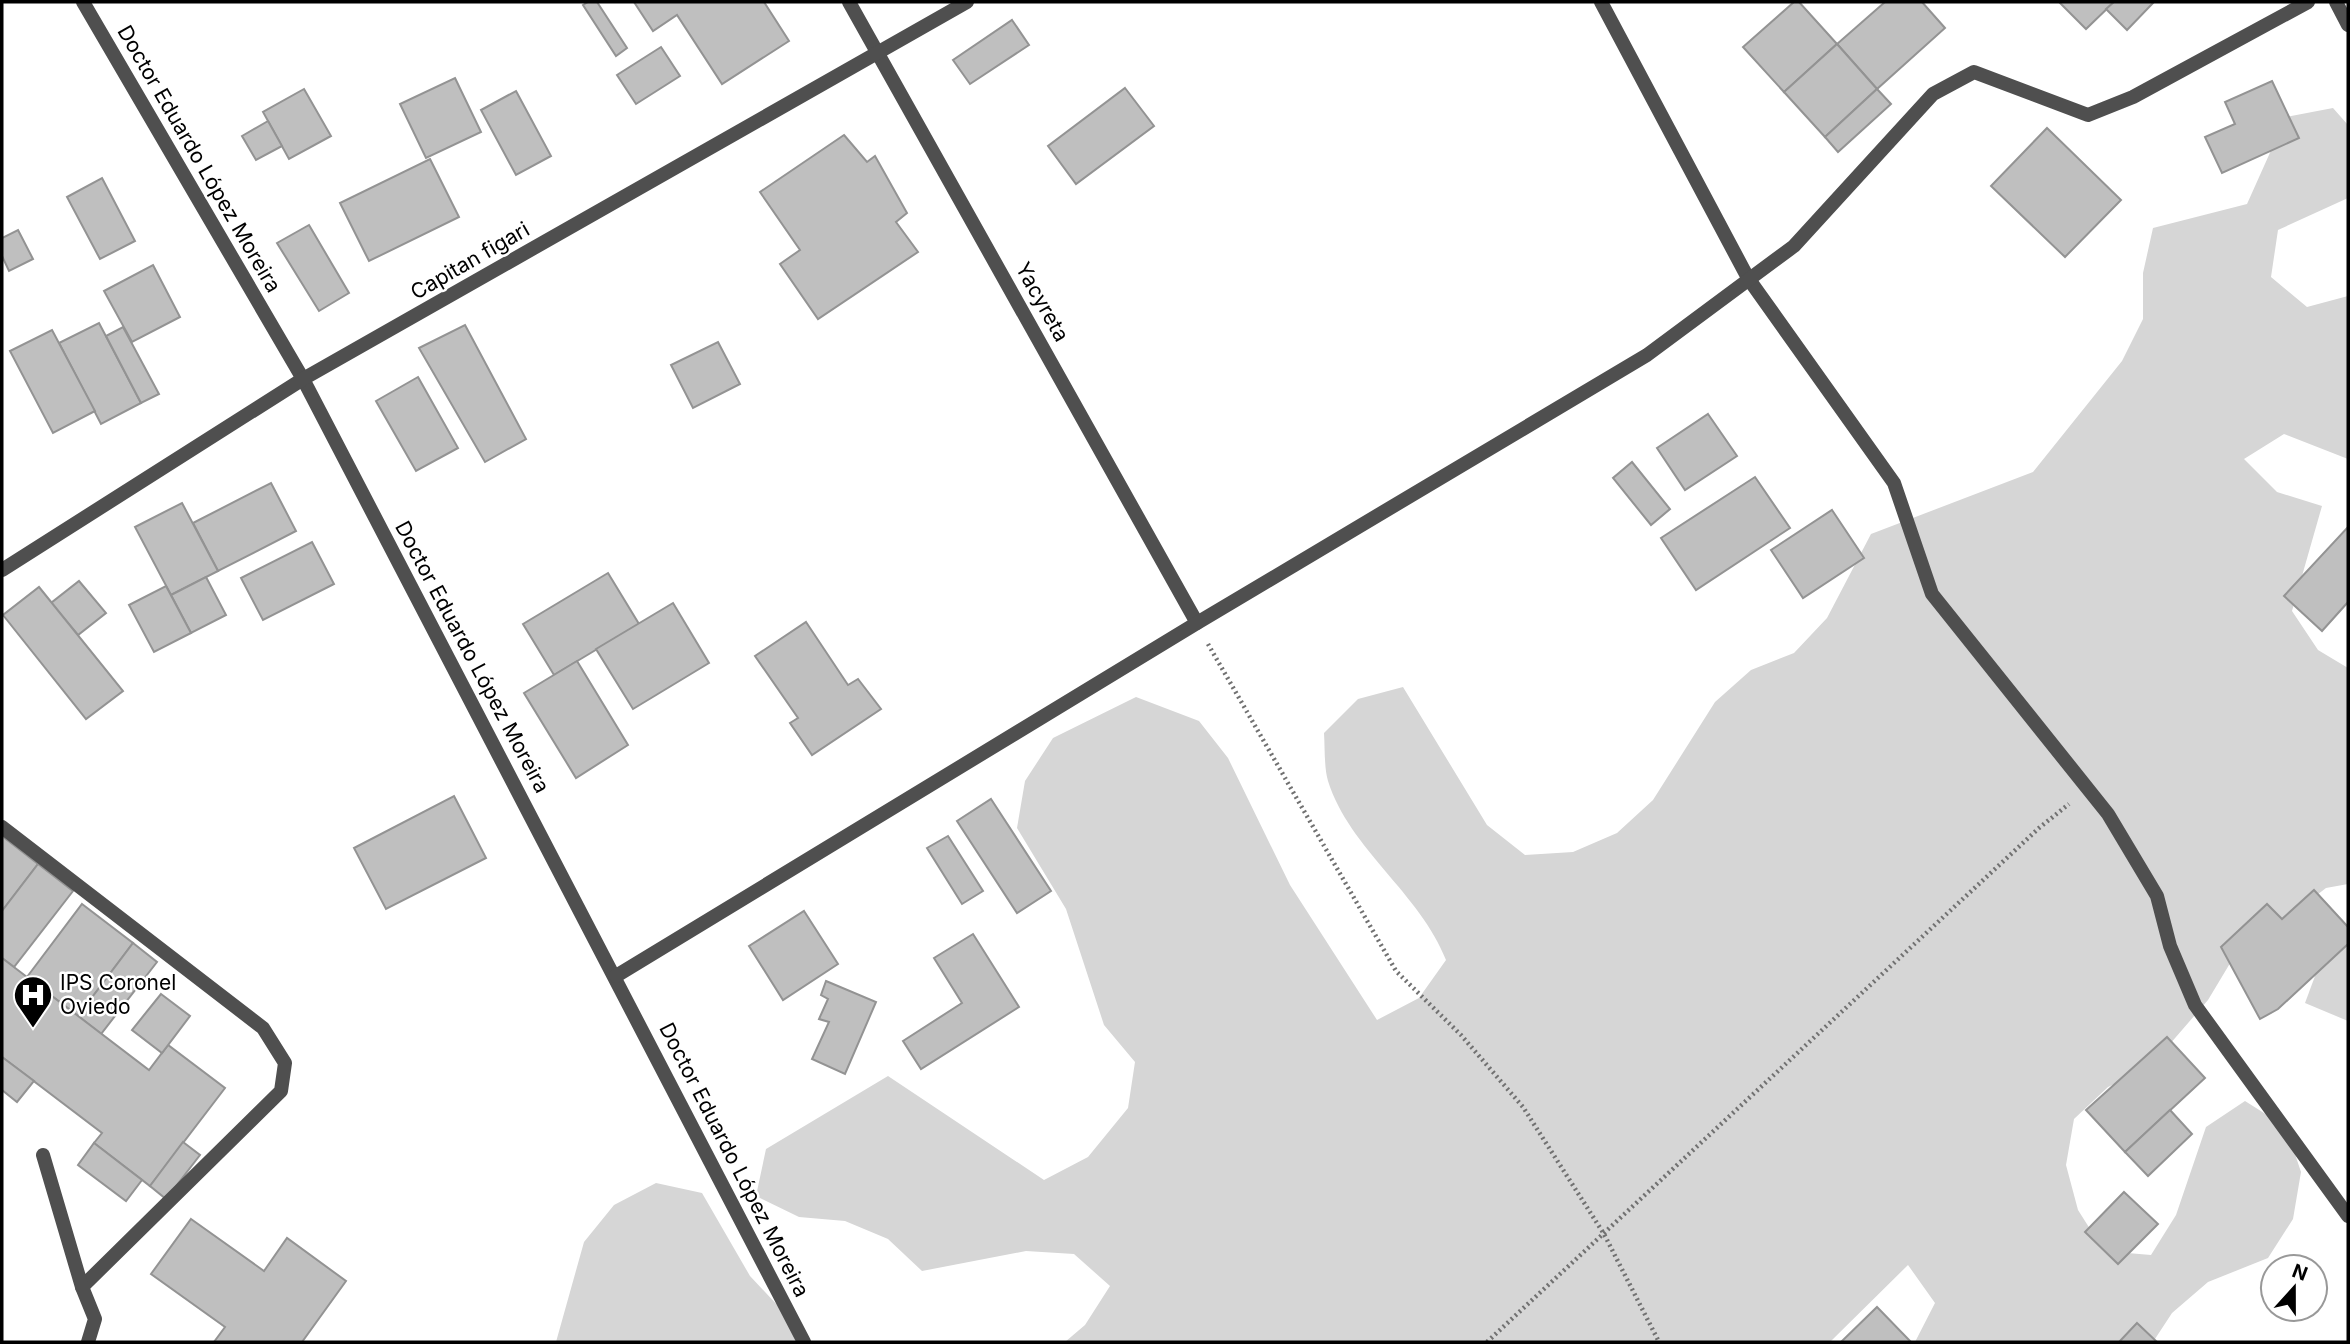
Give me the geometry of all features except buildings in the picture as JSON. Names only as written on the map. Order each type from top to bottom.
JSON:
[{"type":"street","name":"Doctor Eduardo López Moreira","points":[[83,2],[303,379],[616,976],[804,1342]]},
{"type":"street","name":"Yacyreta","points":[[849,2],[1197,623]]},
{"type":"street","name":"Capitan figari","points":[[2,570],[303,379],[967,2]]},
{"type":"street","points":[[1601,2],[1748,278],[1894,483],[1932,594],[2108,814],[2157,896],[2170,946],[2195,1005],[2348,1216]]},
{"type":"street","points":[[616,976],[1197,623],[1647,355],[1794,246],[1933,94],[1973,72],[2088,115],[2133,97],[2308,2]]},
{"type":"street","points":[[2336,2],[2348,25]]},
{"type":"street","points":[[2,827],[263,1028],[285,1063],[281,1091],[82,1287]]},
{"type":"street","points":[[43,1155],[82,1287],[95,1319],[88,1342]]},
{"type":"path","points":[[1197,623],[1396,971],[1461,1035],[1523,1107],[1604,1234],[1659,1342]]},
{"type":"path","points":[[1487,1342],[2039,828],[2088,788]]},
{"type":"shaded area","points":[[2333,108],[2348,125],[2348,198],[2278,230],[2271,277],[2307,307],[2348,296],[2348,459],[2284,434],[2244,459],[2277,492],[2322,506],[2292,611],[2318,650],[2348,668],[2348,884],[2326,888],[2232,960],[2208,1000],[2150,1067],[2108,1087],[2074,1119],[2066,1165],[2078,1210],[2104,1251],[2151,1255],[2176,1215],[2206,1127],[2245,1101],[2286,1127],[2301,1172],[2293,1219],[2271,1253],[2259,1253],[2259,1262],[2208,1282],[2172,1313],[2153,1342],[1915,1342],[1935,1303],[1908,1265],[1830,1342],[1065,1342],[1085,1325],[1110,1286],[1074,1254],[1026,1251],[922,1271],[888,1239],[845,1221],[799,1217],[756,1196],[766,1149],[888,1076],[1044,1180],[1088,1157],[1128,1108],[1135,1062],[1104,1025],[1066,909],[1017,828],[1025,781],[1053,738],[1136,697],[1199,721],[1228,758],[1290,885],[1377,1020],[1419,998],[1446,960],[1420,913],[1368,850],[1338,806],[1327,776],[1324,733],[1358,699],[1403,687],[1487,825],[1525,855],[1573,852],[1617,833],[1653,800],[1715,702],[1751,670],[1794,653],[1827,618],[1871,534],[2033,472],[2122,361],[2143,319],[2143,273],[2153,228],[2247,204],[2286,117]]},
{"type":"shaded area","points":[[2348,932],[2348,1021],[2305,1003],[2321,960]]},
{"type":"shaded area","points":[[656,1183],[702,1193],[750,1276],[812,1342],[556,1342],[584,1242],[614,1205]]},
{"type":"place","name":"IPS Coronel Oviedo","points":[[33,1029]]}]
